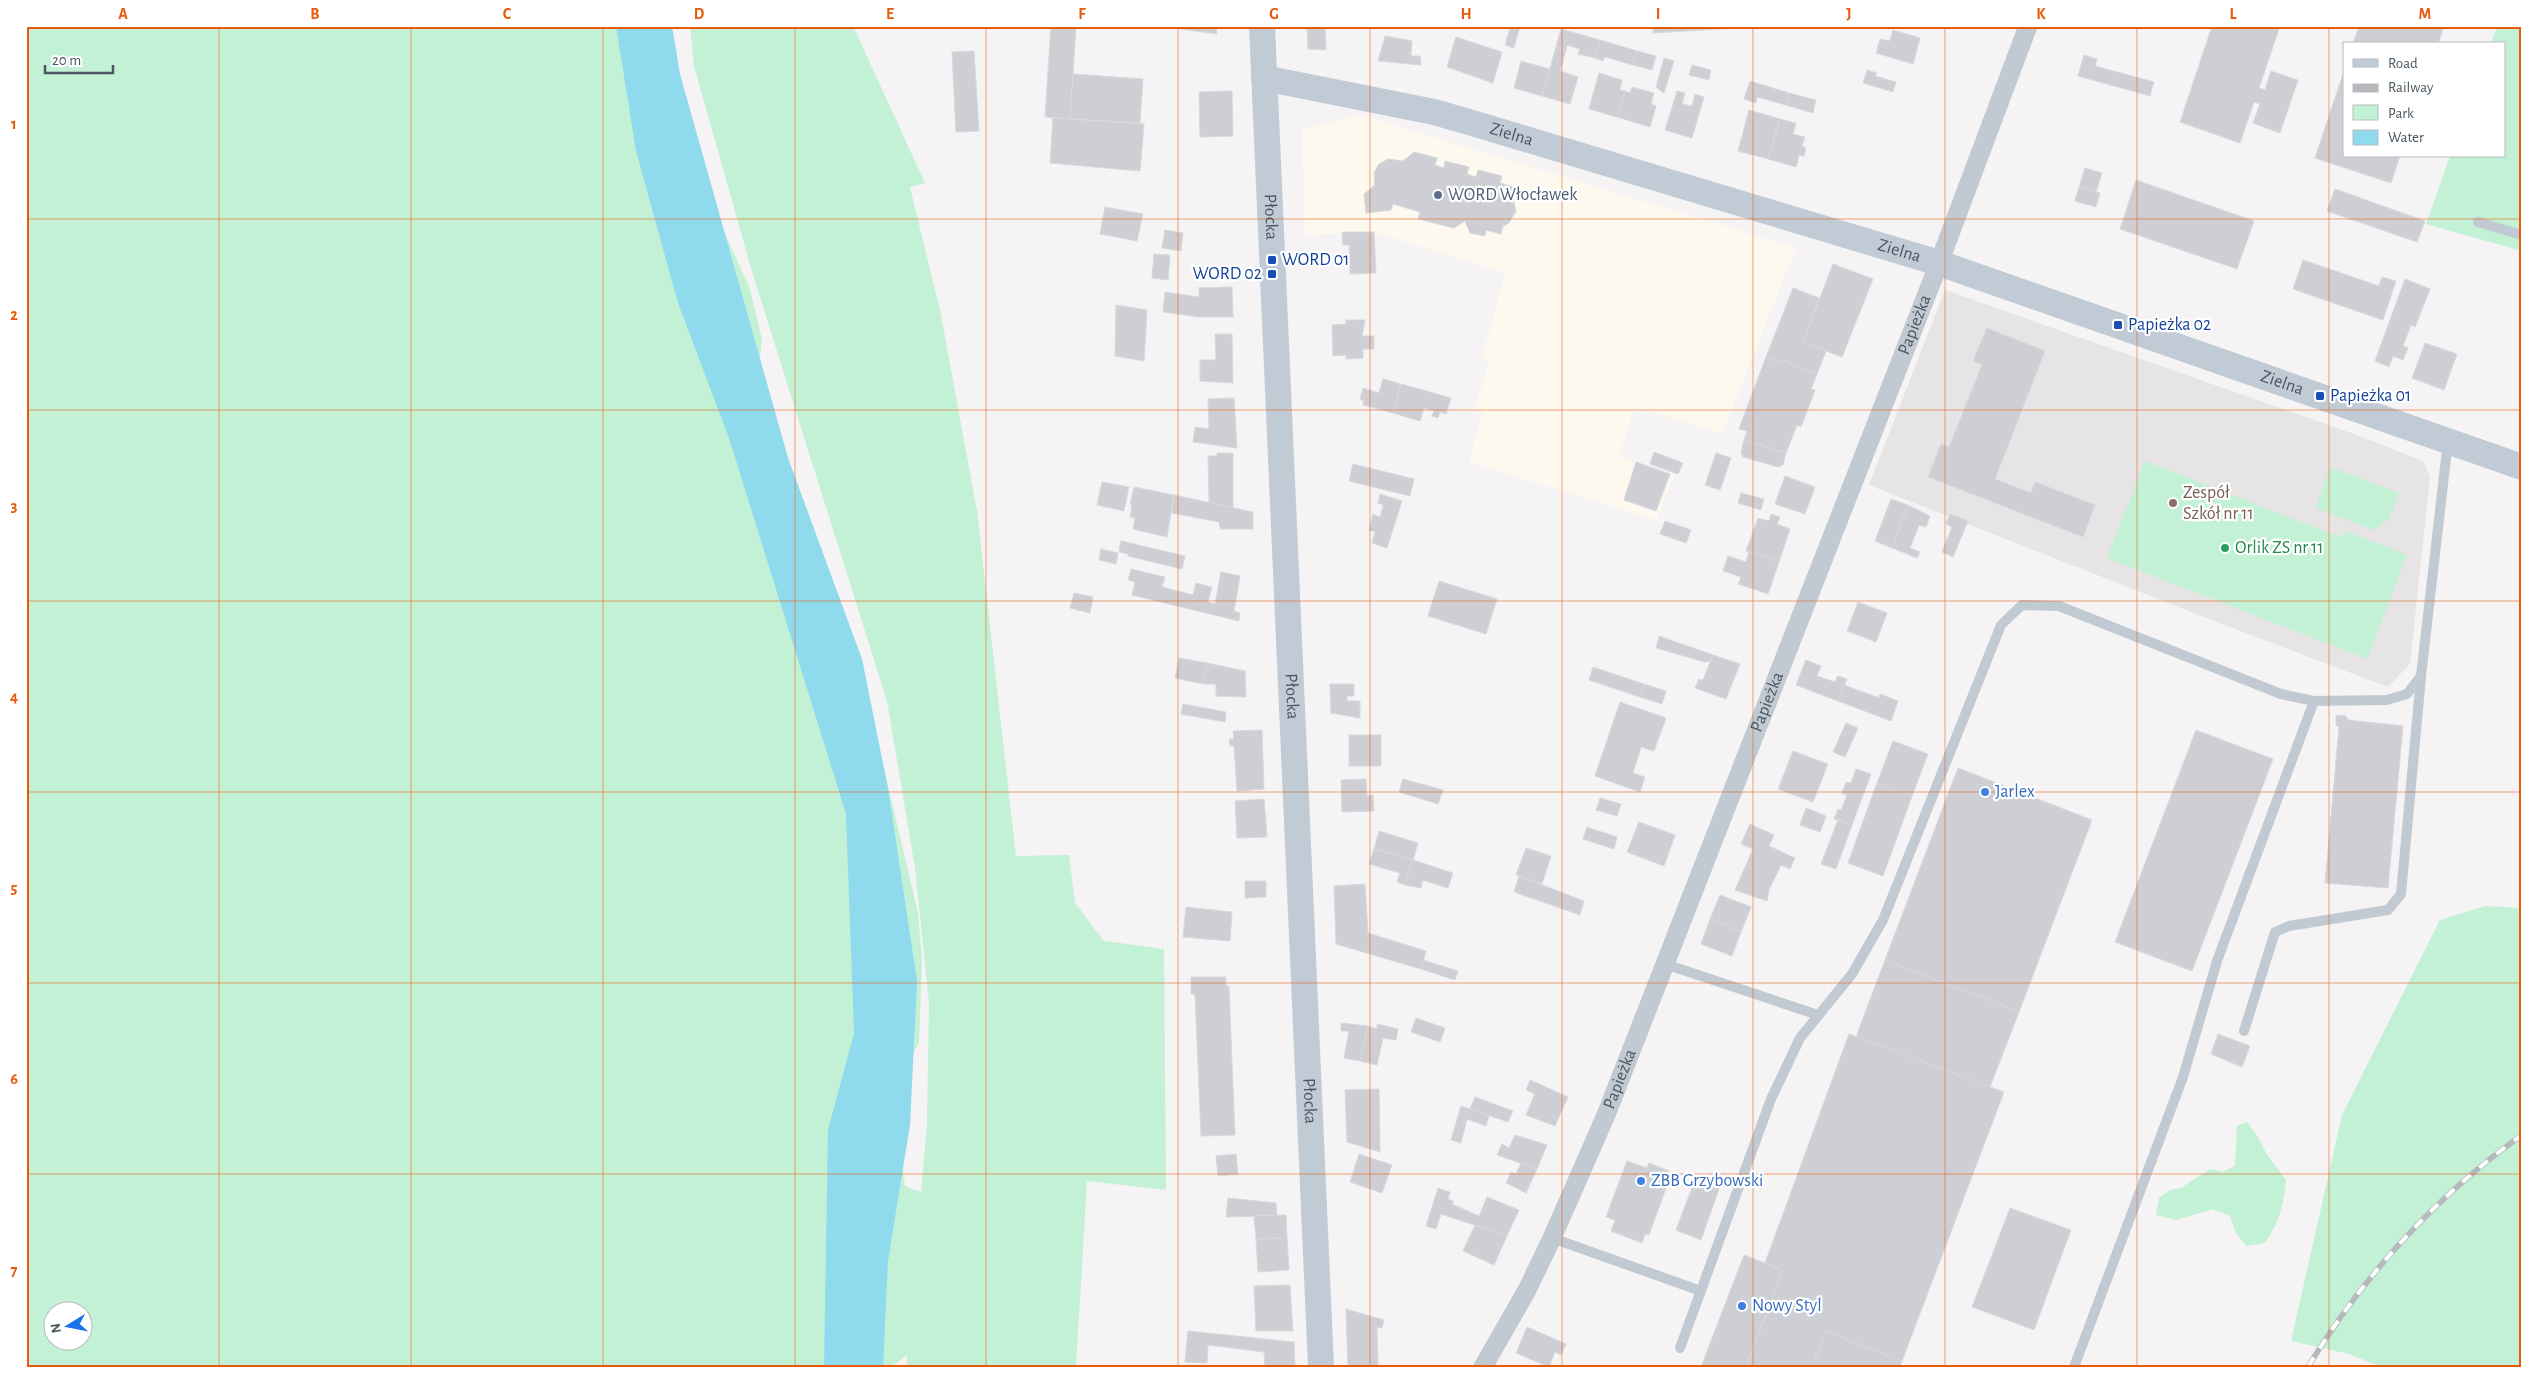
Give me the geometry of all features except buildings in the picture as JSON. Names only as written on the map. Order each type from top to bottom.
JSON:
[{"type":"street","name":"Płocka","points":[[1262,26],[1321,1367]]},
{"type":"street","name":"Papieżka","points":[[1483,1367],[1527,1290],[1606,1115],[1938,263],[2028,26]]},
{"type":"street","name":"Zielna","points":[[1264,78],[1426,111],[1469,122],[1938,263],[2522,466]]},
{"type":"lane","points":[[2478,222],[2522,235]]},
{"type":"lane","points":[[2244,1031],[2275,932],[2289,926],[2388,910],[2397,902],[2401,894],[2421,676],[2448,440]]},
{"type":"lane","points":[[1680,1348],[1771,1099],[1800,1038],[1852,974],[1883,920],[2001,625],[2022,605],[2059,606],[2280,694],[2314,701],[2387,700],[2406,694],[2421,676]]},
{"type":"lane","points":[[2074,1367],[2183,1077],[2217,962],[2314,701]]},
{"type":"lane","points":[[1665,964],[1818,1016]]},
{"type":"lane","points":[[1552,1238],[1701,1291]]},
{"type":"shaded area","points":[[1361,115],[1796,248],[1722,434],[1635,406],[1619,457],[1674,475],[1657,520],[1469,462],[1483,411],[1475,409],[1489,360],[1482,358],[1505,273],[1374,232],[1305,235],[1302,130]]},
{"type":"shaded area","name":"Zespół Szkół nr 11","points":[[1945,290],[2354,434],[2423,461],[2430,477],[2410,664],[2388,687],[2191,612],[1869,485]]},
{"type":"green space","points":[[26,26],[664,26],[722,227],[750,289],[762,340],[757,380],[889,790],[918,913],[922,959],[919,1043],[898,1079],[901,1157],[905,1186],[921,1192],[927,1124],[929,1003],[915,868],[887,701],[753,275],[694,66],[690,26],[853,26],[925,183],[910,187],[941,315],[977,511],[1016,856],[1069,855],[1075,903],[1104,941],[1164,949],[1166,1190],[1087,1181],[1076,1367],[907,1367],[907,1355],[891,1367],[26,1367]]},
{"type":"green space","points":[[2497,26],[2522,26],[2522,251],[2426,224],[2449,158],[2506,158],[2506,42],[2492,42]]},
{"type":"green space","name":"Orlik ZS nr 11","points":[[2145,461],[2342,538],[2345,531],[2407,555],[2367,659],[2107,558]]},
{"type":"green space","points":[[2330,467],[2399,493],[2389,519],[2373,530],[2316,508]]},
{"type":"green space","points":[[2485,906],[2522,908],[2522,1367],[2381,1367],[2349,1354],[2291,1341],[2342,1115],[2440,920]]},
{"type":"green space","points":[[2247,1122],[2258,1137],[2266,1153],[2286,1180],[2280,1213],[2265,1243],[2246,1246],[2235,1231],[2230,1216],[2213,1209],[2176,1220],[2156,1215],[2159,1198],[2170,1190],[2181,1188],[2210,1169],[2223,1172],[2235,1166],[2237,1126]]},
{"type":"water","points":[[616,26],[672,26],[680,74],[788,458],[862,659],[888,788],[917,981],[910,1125],[888,1261],[883,1367],[824,1367],[828,1130],[854,1033],[846,814],[729,438],[678,303],[636,151]]},
{"type":"railway","points":[[2308,1367],[2352,1301],[2403,1240],[2460,1184],[2522,1135]]},
{"type":"place","name":"WORD Włocławek","points":[[1438,195]]},
{"type":"place","name":"WORD 01","points":[[1272,260]]},
{"type":"place","name":"WORD 02","points":[[1272,274]]},
{"type":"place","name":"Papieżka 02","points":[[2118,325]]},
{"type":"place","name":"Papieżka 01","points":[[2320,396]]},
{"type":"place","name":"Zespół Szkół nr 11","points":[[2173,503]]},
{"type":"place","name":"Orlik ZS nr 11","points":[[2225,548]]},
{"type":"place","name":"Jarlex","points":[[1985,792]]},
{"type":"place","name":"ZBB Grzybowski","points":[[1641,1181]]},
{"type":"place","name":"Nowy Styl","points":[[1742,1306]]}]
